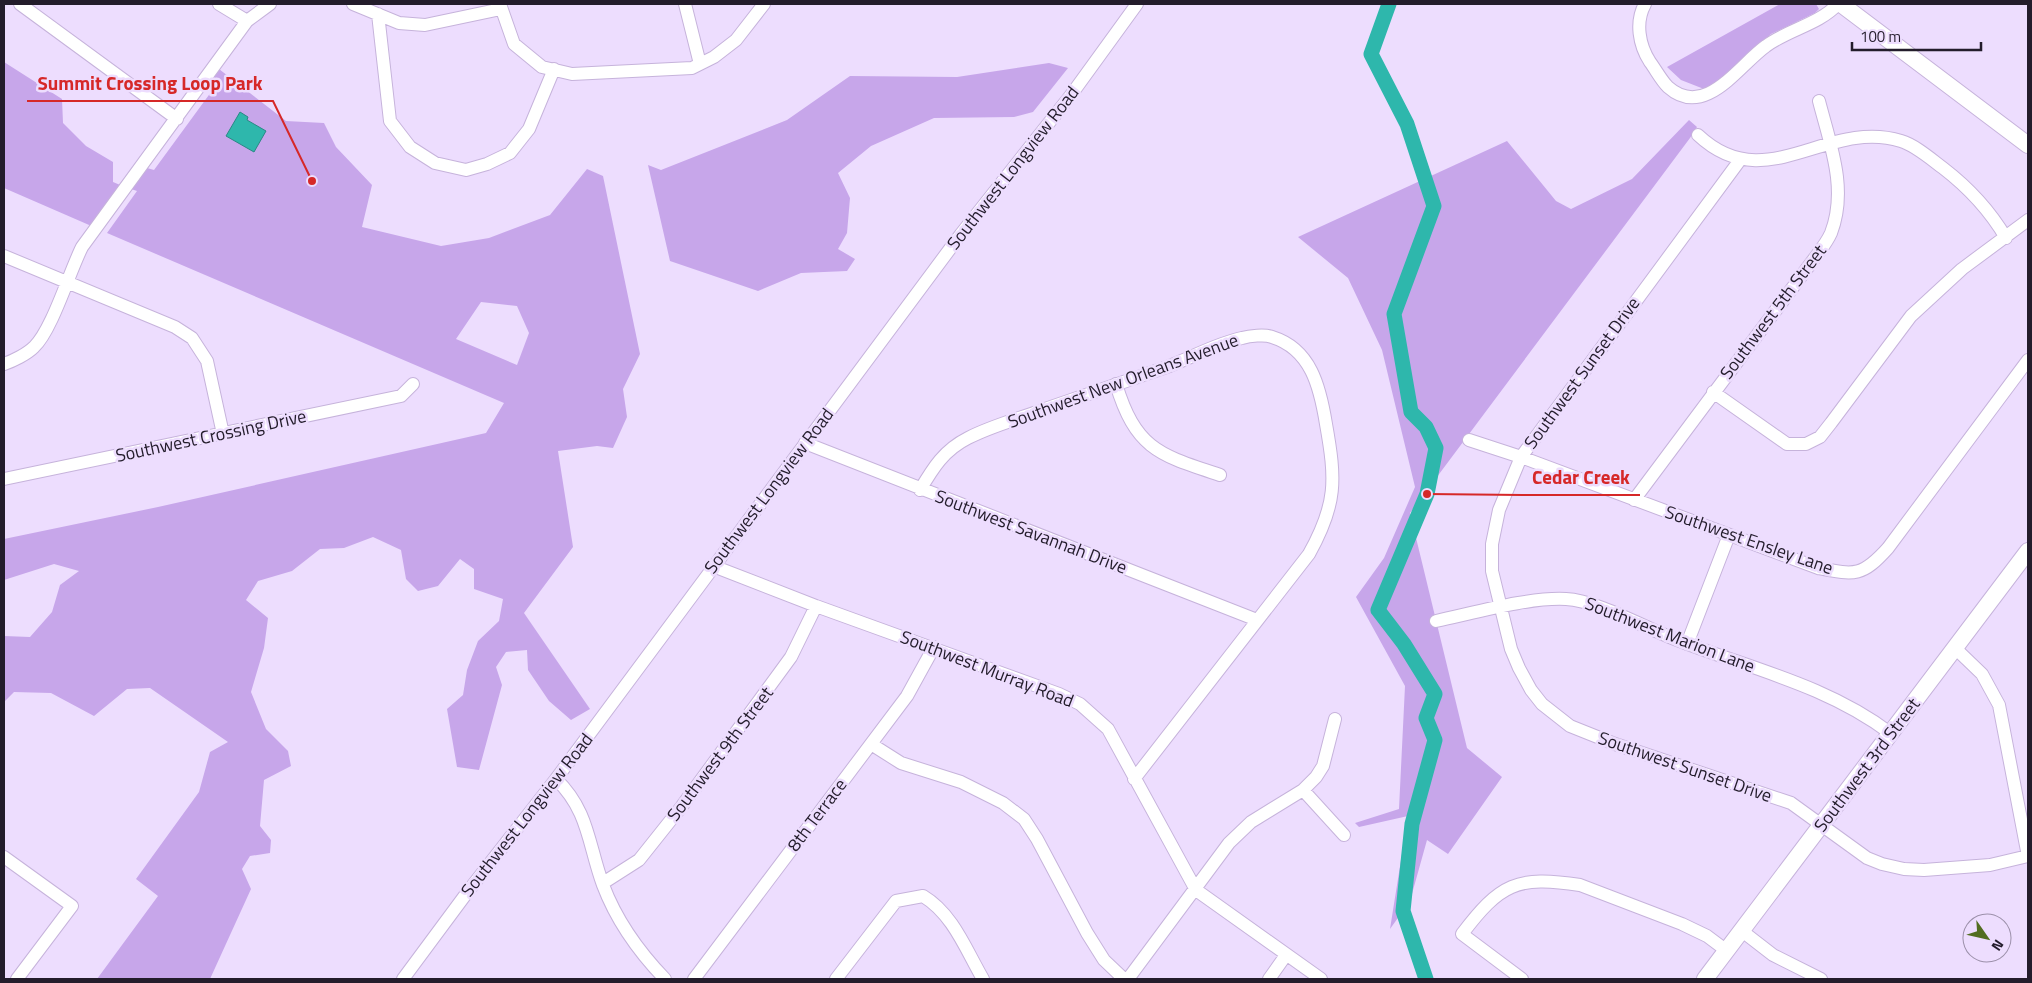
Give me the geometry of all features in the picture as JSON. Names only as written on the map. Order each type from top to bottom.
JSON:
[{"type":"main road","points":[[1839,4],[2028,144]]},
{"type":"main road","name":"Southwest 3rd Street","points":[[1705,979],[2028,551]]},
{"type":"street","points":[[20,4],[177,119]]},
{"type":"street","points":[[219,4],[246,21]]},
{"type":"street","points":[[4,364],[33,348],[46,332],[84,244],[177,119],[246,21],[270,4]]},
{"type":"street","points":[[353,4],[399,23],[425,25],[501,6],[514,44],[542,66],[572,74],[692,68],[736,40],[764,4]]},
{"type":"street","points":[[685,4],[700,64]]},
{"type":"street","name":"Southwest Longview Road","points":[[403,979],[556,778],[961,234],[1070,95],[1137,4]]},
{"type":"street","points":[[1644,4],[1639,31],[1646,54],[1666,85],[1680,94],[1695,98],[1715,92],[1765,46],[1782,36],[1827,16],[1839,4]]},
{"type":"street","points":[[378,14],[390,121],[410,147],[435,163],[466,170],[487,164],[510,153],[529,130],[554,69]]},
{"type":"street","name":"Southwest 5th Street","points":[[1634,500],[1713,392],[1814,260],[1830,234],[1838,206],[1838,174],[1819,101]]},
{"type":"street","points":[[1698,135],[1716,151],[1740,160],[1768,160],[1830,143],[1871,137],[1902,141],[1928,156],[1977,196],[1994,217],[2006,238]]},
{"type":"street","name":"Southwest Sunset Drive","points":[[1740,160],[1521,457],[1498,510],[1492,544],[1492,571],[1510,649],[1531,690],[1542,704],[1570,726],[1615,744],[1790,803],[1822,824],[1867,858],[1904,869],[1964,868],[2028,856]]},
{"type":"street","points":[[1713,392],[1787,444],[1806,444],[1820,437],[1911,316],[1962,268],[2006,238],[2028,220]]},
{"type":"street","points":[[4,256],[176,327],[192,338],[207,360],[223,434]]},
{"type":"street","name":"Southwest New Orleans Avenue","points":[[920,490],[933,467],[945,452],[967,438],[1190,359],[1241,338],[1271,336],[1299,351],[1314,373],[1332,458],[1332,496],[1325,526],[1309,554],[1134,779]]},
{"type":"street","name":"Southwest Ensley Lane","points":[[1469,440],[1521,457],[1818,568],[1848,573],[1871,567],[1888,548],[2028,360]]},
{"type":"street","name":"Southwest Crossing Drive","points":[[4,479],[401,396],[413,384]]},
{"type":"street","points":[[1116,384],[1125,412],[1138,434],[1171,459],[1220,475]]},
{"type":"street","name":"Southwest Savannah Drive","points":[[805,443],[920,490],[1095,555],[1257,620]]},
{"type":"street","points":[[1687,644],[1729,536]]},
{"type":"street","name":"Southwest Murray Road","points":[[713,566],[816,606],[934,647],[1059,694],[1080,704],[1108,729],[1196,890],[1321,979]]},
{"type":"street","name":"Southwest Marion Lane","points":[[1436,621],[1548,599],[1587,602],[1687,644],[1808,686],[1841,701],[1890,733]]},
{"type":"street","name":"Southwest 9th Street","points":[[603,884],[639,860],[682,806],[791,657],[816,606]]},
{"type":"street","name":"8th Terrace","points":[[694,979],[907,696],[934,647]]},
{"type":"street","points":[[1955,648],[1982,674],[1999,705],[2028,856]]},
{"type":"street","points":[[1128,979],[1230,843],[1250,822],[1303,790],[1323,766],[1335,718]]},
{"type":"street","points":[[870,744],[901,763],[961,782],[1003,803],[1024,819],[1037,839],[1087,933],[1104,960],[1124,979]]},
{"type":"street","points":[[556,778],[570,792],[581,810],[603,884],[622,926],[637,949],[665,979]]},
{"type":"street","points":[[1303,790],[1344,835]]},
{"type":"street","points":[[4,857],[72,906],[16,979]]},
{"type":"street","points":[[1522,979],[1462,934],[1484,905],[1508,887],[1527,883],[1563,882],[1580,885],[1682,924],[1707,936],[1727,951]]},
{"type":"street","points":[[836,979],[896,901],[923,896],[938,905],[955,930],[982,979]]},
{"type":"street","points":[[1742,932],[1773,955],[1821,979]]},
{"type":"street","points":[[1269,979],[1286,955]]},
{"type":"shaded area","points":[[1780,4],[1816,4],[1819,9],[1815,13],[1771,34],[1716,83],[1704,89],[1681,80],[1667,67]]},
{"type":"shaded area","points":[[4,62],[62,99],[63,123],[86,146],[113,162],[113,182],[125,187],[96,228],[4,188]]},
{"type":"shaded area","points":[[1049,63],[1068,68],[1033,112],[1014,117],[934,118],[871,146],[838,173],[850,198],[847,233],[838,249],[855,259],[847,271],[801,273],[758,291],[670,261],[648,165],[661,170],[787,120],[850,76],[957,77]]},
{"type":"shaded area","points":[[219,69],[286,121],[324,123],[336,147],[372,185],[362,227],[441,246],[489,238],[550,215],[587,169],[603,176],[640,354],[623,389],[627,417],[613,448],[597,446],[558,451],[573,547],[524,613],[590,709],[571,720],[549,701],[528,670],[527,650],[506,652],[496,667],[502,685],[479,770],[457,767],[447,709],[463,695],[467,670],[478,641],[499,621],[503,599],[474,589],[474,569],[460,559],[438,586],[418,591],[406,579],[401,550],[373,537],[344,548],[320,549],[292,571],[258,581],[246,600],[268,618],[264,648],[251,692],[266,729],[288,751],[291,766],[264,780],[260,826],[271,840],[270,853],[250,856],[242,869],[251,889],[210,979],[97,979],[158,896],[136,879],[199,792],[210,752],[228,742],[150,688],[127,689],[94,716],[51,693],[14,692],[4,702],[4,636],[30,637],[52,612],[60,585],[79,571],[54,564],[4,580],[4,539],[158,507],[486,433],[504,403],[107,233],[137,191],[131,189],[147,168],[154,170],[214,88],[209,85]],"holes":[[[481,302],[517,306],[529,333],[517,365],[456,339]]]},
{"type":"shaded area","points":[[240,112],[248,117],[247,120],[266,131],[254,152],[226,136]]},
{"type":"shaded area","points":[[1689,120],[1697,127],[1690,138],[1410,513],[1467,748],[1502,777],[1448,854],[1427,840],[1410,901],[1390,929],[1408,816],[1359,827],[1355,823],[1399,809],[1405,686],[1356,597],[1384,558],[1415,487],[1382,350],[1348,278],[1298,237],[1507,141],[1556,201],[1571,209],[1632,179]]},
{"type":"waterway","points":[[1389,4],[1371,54],[1407,124],[1434,206],[1394,314],[1411,412],[1426,427],[1436,448],[1427,494],[1378,610],[1404,644],[1435,694],[1426,718],[1435,740],[1412,824],[1403,911],[1426,979]]},
{"type":"place","name":"Summit Crossing Loop Park","points":[[312,181]]},
{"type":"place","name":"Cedar Creek","points":[[1427,494]]}]
